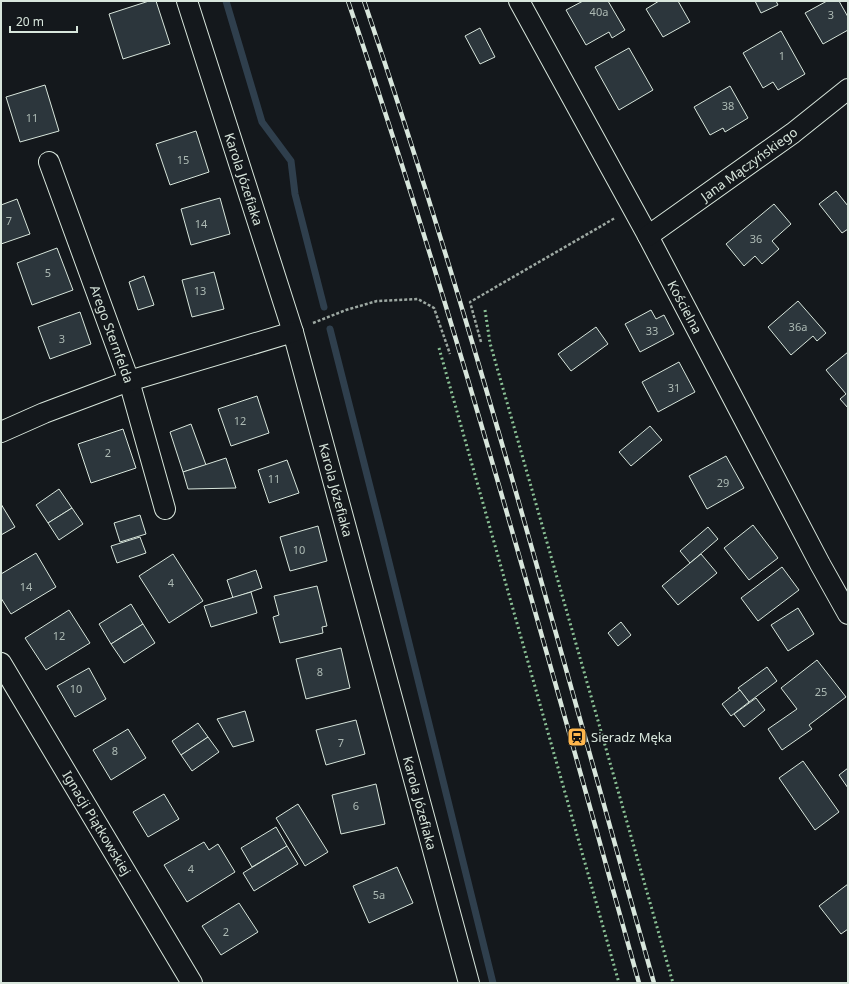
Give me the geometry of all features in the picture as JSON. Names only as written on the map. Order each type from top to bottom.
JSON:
[{"type":"street","name":"Karola Józefiaka","points":[[187,1],[293,332],[469,983]]},
{"type":"street","name":"Kościelna","points":[[519,1],[633,208],[820,564],[848,614]]},
{"type":"street","name":"Jana Mączyńskiego","points":[[648,236],[793,133],[848,89]]},
{"type":"street","name":"Arego Sternfelda","points":[[49,162],[129,381],[166,509]]},
{"type":"street","points":[[1,432],[44,413],[129,381],[293,332]]},
{"type":"street","name":"Ignacji Piątkowskiej","points":[[1,663],[192,983]]},
{"type":"path","points":[[481,342],[470,302],[633,208]]},
{"type":"path","points":[[293,332],[346,310],[377,301],[418,299],[434,308],[450,354]]},
{"type":"building","points":[[149,1],[156,1],[170,44],[123,59],[109,14]]},
{"type":"building","points":[[583,1],[608,1],[625,30],[612,38],[609,32],[586,45],[566,10]]},
{"type":"building","points":[[659,1],[678,1],[690,22],[663,37],[646,9]]},
{"type":"building","points":[[755,1],[776,1],[778,5],[761,13]]},
{"type":"building","points":[[827,1],[839,1],[848,17],[848,30],[823,44],[805,13]]},
{"type":"building","points":[[480,28],[495,57],[480,64],[465,36]]},
{"type":"building","points":[[781,31],[805,74],[778,90],[773,82],[763,88],[743,53]]},
{"type":"building","points":[[629,48],[653,90],[619,110],[595,67]]},
{"type":"building","points":[[45,85],[59,131],[20,142],[6,97]]},
{"type":"building","points":[[730,86],[748,118],[725,132],[723,128],[710,135],[694,107]]},
{"type":"building","points":[[196,131],[209,172],[170,185],[156,144]]},
{"type":"building","points":[[836,191],[848,206],[848,229],[842,233],[819,204]]},
{"type":"building","points":[[220,198],[230,234],[191,245],[181,209]]},
{"type":"building","points":[[17,199],[30,234],[1,244],[1,205]]},
{"type":"building","points":[[774,204],[791,224],[772,241],[779,249],[762,264],[755,256],[744,266],[726,244]]},
{"type":"building","points":[[57,248],[73,290],[32,305],[17,263]]},
{"type":"building","points":[[214,272],[224,309],[192,317],[182,280]]},
{"type":"building","points":[[144,276],[154,305],[138,310],[129,282]]},
{"type":"building","points":[[798,301],[826,333],[817,341],[813,336],[791,355],[768,327]]},
{"type":"building","points":[[651,310],[656,319],[664,315],[674,334],[640,352],[625,324]]},
{"type":"building","points":[[80,312],[91,344],[50,359],[38,327]]},
{"type":"building","points":[[596,327],[608,344],[571,371],[558,354]]},
{"type":"building","points":[[848,352],[848,408],[840,399],[846,394],[826,370]]},
{"type":"building","points":[[679,362],[695,392],[658,412],[642,382]]},
{"type":"building","points":[[257,396],[269,433],[231,446],[218,409]]},
{"type":"building","points":[[191,424],[206,465],[183,472],[170,432]]},
{"type":"building","points":[[650,426],[662,440],[631,466],[619,452]]},
{"type":"building","points":[[123,429],[136,468],[91,483],[78,444]]},
{"type":"building","points":[[726,456],[744,488],[707,509],[689,476]]},
{"type":"building","points":[[226,458],[236,488],[188,489],[183,472]]},
{"type":"building","points":[[287,460],[299,493],[269,503],[258,470]]},
{"type":"building","points":[[59,489],[72,508],[48,523],[36,505]]},
{"type":"building","points":[[1,504],[15,527],[1,535]]},
{"type":"building","points":[[72,508],[83,524],[59,540],[48,523]]},
{"type":"building","points":[[140,515],[146,534],[120,542],[114,523]]},
{"type":"building","points":[[753,525],[778,558],[749,580],[724,548]]},
{"type":"building","points":[[318,526],[327,561],[290,571],[280,537]]},
{"type":"building","points":[[708,527],[718,539],[690,563],[680,551]]},
{"type":"building","points":[[140,537],[146,553],[117,563],[111,546]]},
{"type":"building","points":[[36,553],[56,587],[11,614],[1,598],[1,574]]},
{"type":"building","points":[[173,554],[203,601],[169,623],[139,576]]},
{"type":"building","points":[[701,554],[717,573],[678,605],[662,586]]},
{"type":"building","points":[[782,567],[799,590],[758,621],[741,598]]},
{"type":"building","points":[[256,570],[262,588],[233,598],[227,580]]},
{"type":"building","points":[[317,586],[327,626],[322,627],[323,633],[280,643],[273,617],[279,615],[274,596]]},
{"type":"building","points":[[251,592],[257,613],[211,627],[204,606]]},
{"type":"building","points":[[131,604],[143,624],[111,644],[99,624]]},
{"type":"building","points":[[798,608],[814,634],[788,651],[771,625]]},
{"type":"building","points":[[69,610],[90,643],[46,670],[25,638]]},
{"type":"building","points":[[621,622],[631,635],[618,646],[608,633]]},
{"type":"building","points":[[143,624],[155,643],[124,663],[111,644]]},
{"type":"building","points":[[341,648],[350,688],[306,699],[296,659]]},
{"type":"building","points":[[817,660],[846,697],[809,725],[812,729],[782,750],[768,729],[797,709],[781,688]]},
{"type":"building","points":[[767,667],[777,681],[749,702],[738,688]]},
{"type":"building","points":[[89,668],[106,699],[75,717],[57,686]]},
{"type":"building","points":[[740,690],[749,702],[731,716],[722,704]]},
{"type":"building","points":[[756,698],[765,710],[744,727],[734,714]]},
{"type":"building","points":[[245,711],[254,741],[233,747],[217,719]]},
{"type":"building","points":[[356,720],[365,754],[326,765],[316,730]]},
{"type":"building","points":[[198,723],[208,737],[181,755],[172,741]]},
{"type":"building","points":[[128,729],[146,758],[111,780],[93,750]]},
{"type":"building","points":[[208,737],[219,752],[192,771],[181,755]]},
{"type":"building","points":[[803,761],[839,812],[815,830],[779,778]]},
{"type":"building","points":[[848,768],[848,788],[839,775]]},
{"type":"building","points":[[376,784],[385,824],[341,834],[332,795]]},
{"type":"building","points":[[164,794],[179,819],[148,837],[133,812]]},
{"type":"building","points":[[298,804],[328,852],[305,866],[276,818]]},
{"type":"building","points":[[276,827],[287,846],[252,867],[241,848]]},
{"type":"building","points":[[204,842],[209,850],[218,844],[235,872],[187,902],[164,865]]},
{"type":"building","points":[[287,846],[298,864],[254,891],[243,873]]},
{"type":"building","points":[[397,867],[413,903],[369,923],[353,886]]},
{"type":"building","points":[[848,884],[848,929],[841,934],[819,906]]},
{"type":"building","points":[[239,903],[258,932],[221,955],[202,926]]},
{"type":"waterway","points":[[226,1],[262,122],[291,161],[295,194],[324,307]]},
{"type":"waterway","points":[[330,329],[493,983]]},
{"type":"railway","points":[[348,1],[427,244],[464,367],[536,613],[639,983]]},
{"type":"railway","points":[[364,1],[443,245],[480,367],[654,983]]},
{"type":"hedge","points":[[485,310],[490,343],[673,983]]},
{"type":"hedge","points":[[439,348],[619,983]]},
{"type":"place","name":"Sieradz Męka","points":[[577,737]]}]
